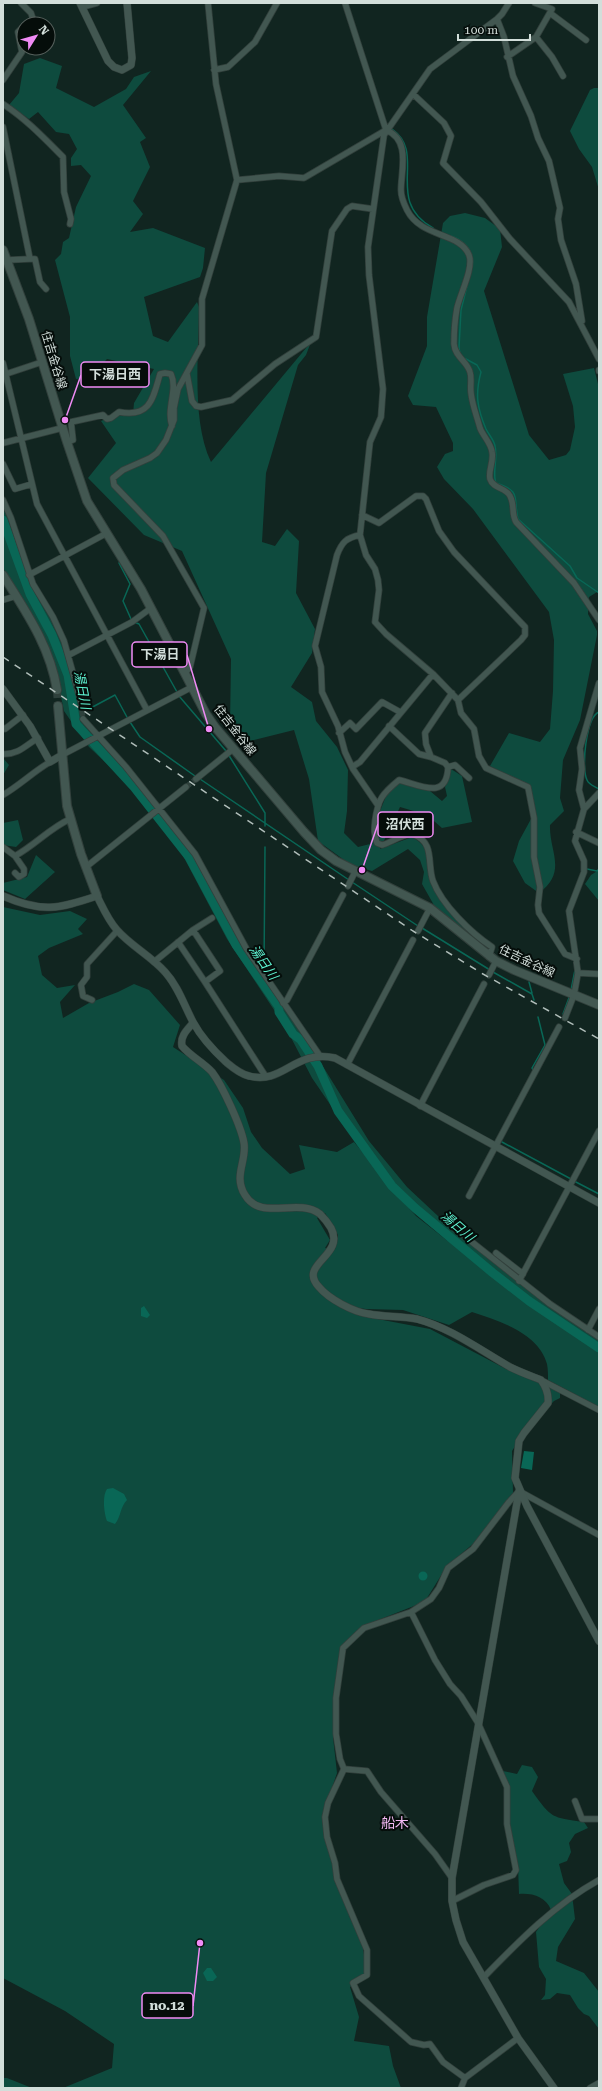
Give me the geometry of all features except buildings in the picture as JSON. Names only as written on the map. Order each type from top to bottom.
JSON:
[{"type":"main road","name":"住吉金谷線","points":[[3,250],[29,319],[62,428],[87,501],[151,608],[206,714],[229,752],[321,850],[336,861],[355,872],[430,908],[493,959],[514,970],[599,1005]]},
{"type":"main road","points":[[3,575],[44,644],[52,664],[57,690]]},
{"type":"main road","points":[[58,706],[70,819],[97,896]]},
{"type":"street","points":[[21,3],[32,16]]},
{"type":"street","points":[[97,3],[81,5],[108,61],[114,67],[122,70],[131,65],[132,58],[127,3]]},
{"type":"street","points":[[184,673],[190,667],[204,608],[163,536],[114,485],[112,478],[123,470],[157,454],[166,440],[172,426],[178,389],[202,345],[202,299],[237,180],[214,70],[208,3]]},
{"type":"street","points":[[214,70],[228,67],[255,42],[276,3]]},
{"type":"street","points":[[345,3],[386,130],[368,247],[369,268],[383,389],[381,417],[370,442],[360,535],[364,551],[375,569],[378,580],[379,590],[375,622],[386,634],[433,674],[458,700],[461,713],[474,729],[479,756],[486,768],[528,787],[534,818],[534,857],[540,887],[538,905],[539,912],[564,954],[577,959]]},
{"type":"street","points":[[237,180],[279,176],[304,178],[386,130],[430,69],[497,19],[509,3]]},
{"type":"street","points":[[507,57],[536,37],[552,9],[535,3]]},
{"type":"street","points":[[550,13],[586,40]]},
{"type":"street","points":[[497,19],[504,37],[512,76],[531,116],[538,138],[550,160],[560,208],[558,219],[561,240],[576,284],[583,326]]},
{"type":"street","points":[[536,37],[552,57],[563,76]]},
{"type":"street","points":[[3,80],[19,56]]},
{"type":"street","points":[[413,94],[444,123],[451,136],[443,163],[481,202],[510,239],[569,302],[583,326],[599,359]]},
{"type":"street","points":[[3,104],[22,117],[47,139],[63,157],[64,192],[71,219],[70,224]]},
{"type":"street","points":[[3,128],[30,259]]},
{"type":"street","points":[[386,130],[399,139],[403,153],[401,190],[408,211],[415,221],[426,230],[459,243],[469,256],[470,264],[457,309],[454,344],[455,350],[469,367],[471,374],[471,394],[475,409],[481,430],[492,451],[493,461],[489,472],[490,480],[494,485],[510,495],[512,502],[512,514],[516,522],[574,583],[599,620]]},
{"type":"street","points":[[187,374],[192,401],[196,406],[202,407],[232,400],[275,364],[316,337],[332,232],[347,209],[352,206],[373,209]]},
{"type":"street","points":[[7,260],[35,259],[40,282],[46,289]]},
{"type":"street","points":[[6,374],[42,362]]},
{"type":"street","points":[[3,363],[37,504],[147,710]]},
{"type":"street","points":[[67,442],[73,440],[71,422],[103,415],[106,419],[111,418],[119,412],[133,414],[147,408],[155,392],[160,374],[165,372],[170,374],[174,381],[169,419],[172,426]]},
{"type":"street","points":[[3,443],[62,428]]},
{"type":"street","points":[[3,464],[15,489],[32,484]]},
{"type":"street","points":[[362,515],[379,524],[416,496],[423,496],[426,499],[439,531],[454,552],[525,627],[525,635],[522,640],[458,700]]},
{"type":"street","points":[[3,500],[11,518],[30,575],[40,596],[53,617],[69,655],[81,702]]},
{"type":"street","points":[[30,575],[64,555],[107,533]]},
{"type":"street","points":[[360,535],[348,538],[342,544],[337,555],[315,646],[321,667],[322,692],[332,712],[345,752],[352,767],[377,804]]},
{"type":"street","points":[[3,600],[16,596]]},
{"type":"street","points":[[69,655],[133,622],[151,608]]},
{"type":"street","points":[[352,767],[360,762],[433,674]]},
{"type":"street","points":[[584,809],[579,790],[582,769],[580,748],[599,683]]},
{"type":"street","points":[[3,795],[19,786],[34,772],[62,755],[192,687]]},
{"type":"street","points":[[3,689],[38,738],[50,762]]},
{"type":"street","points":[[431,757],[428,754],[425,733],[452,693]]},
{"type":"street","points":[[339,733],[350,723],[356,729],[382,702],[400,712]]},
{"type":"street","points":[[3,728],[5,729],[23,715]]},
{"type":"street","points":[[83,719],[100,736],[160,808],[195,854],[243,943],[319,1056]]},
{"type":"street","points":[[389,726],[419,754],[445,763],[448,767]]},
{"type":"street","points":[[3,754],[11,755],[26,747],[38,738]]},
{"type":"street","points":[[196,779],[229,752]]},
{"type":"street","points":[[448,767],[455,765],[469,778]]},
{"type":"street","points":[[448,767],[445,783],[440,787],[426,788],[400,780],[386,790],[377,804],[373,834],[377,843],[382,845],[408,835],[413,835],[422,840],[428,849],[432,880],[438,891],[477,937],[492,947],[493,959],[490,972]]},
{"type":"street","points":[[86,867],[186,787]]},
{"type":"street","points":[[565,1018],[574,995],[578,973],[569,911],[584,872],[584,861],[575,841],[576,832],[584,809],[599,793]]},
{"type":"street","points":[[15,856],[30,848],[57,825],[70,819]]},
{"type":"street","points":[[576,832],[599,843]]},
{"type":"street","points":[[3,848],[15,856],[24,868],[24,874],[19,877],[15,873]]},
{"type":"street","points":[[348,886],[355,872]]},
{"type":"street","points":[[283,1003],[287,1000],[343,894]]},
{"type":"street","points":[[3,896],[22,904],[39,908],[54,908],[73,904],[97,896],[111,924],[117,931],[154,962],[172,981],[193,1023],[208,1043],[234,1069],[248,1076],[266,1077],[278,1073],[300,1060],[319,1056],[335,1058],[496,1147],[572,1183],[599,1203]]},
{"type":"street","points":[[418,931],[430,908]]},
{"type":"street","points":[[154,962],[178,942],[212,918]]},
{"type":"street","points":[[194,930],[220,971],[205,982]]},
{"type":"street","points":[[92,1000],[83,996],[81,985],[87,977],[87,964],[117,931]]},
{"type":"street","points":[[348,1065],[413,940]]},
{"type":"street","points":[[178,942],[266,1077]]},
{"type":"street","points":[[578,973],[599,974]]},
{"type":"street","points":[[420,1106],[484,984]]},
{"type":"street","points":[[193,1023],[183,1035],[181,1040],[182,1046],[212,1072],[219,1083],[242,1136],[245,1152],[240,1167],[240,1180],[245,1196],[256,1206],[272,1209],[302,1207],[312,1209],[323,1217],[334,1234],[333,1247],[313,1272],[312,1279],[319,1288],[334,1299],[368,1314],[415,1319],[440,1327],[477,1346],[510,1367],[541,1380],[599,1410]]},
{"type":"street","points":[[469,1196],[559,1027]]},
{"type":"street","points":[[520,1280],[599,1131]]},
{"type":"street","points":[[453,1227],[520,1280],[599,1337]]},
{"type":"street","points":[[496,1253],[523,1274]]},
{"type":"street","points":[[588,1330],[599,1309]]},
{"type":"street","points":[[541,1380],[547,1390],[548,1403],[519,1441],[515,1473],[519,1491],[599,1641]]},
{"type":"street","points":[[519,1491],[599,1535]]},
{"type":"street","points":[[465,2078],[443,2062],[430,2044],[424,2045],[411,2042],[359,1996],[355,1990],[353,1983],[367,1975],[367,1950],[337,1879],[335,1863],[327,1837],[325,1817],[328,1803],[344,1769],[340,1759],[336,1734],[336,1698],[343,1648],[364,1628],[411,1612],[431,1599],[439,1588],[448,1568],[473,1549],[519,1491]]},
{"type":"street","points":[[519,1491],[452,1878],[452,1901],[456,1920],[464,1942],[518,2038],[554,2088]]},
{"type":"street","points":[[411,1612],[435,1660],[450,1684],[462,1696],[478,1723],[507,1787],[507,1824],[516,1870],[513,1875],[484,1885],[452,1901]]},
{"type":"street","points":[[344,1769],[367,1771],[381,1792],[435,1854],[452,1878]]},
{"type":"street","points":[[575,1801],[582,1819],[599,1819]]},
{"type":"street","points":[[484,1977],[536,1924],[565,1901],[599,1880]]},
{"type":"street","points":[[462,2088],[465,2078],[518,2038]]},
{"type":"street","points":[[590,2088],[599,2083]]},
{"type":"shaded area","points":[[40,58],[62,66],[56,88],[94,107],[126,89],[134,77],[151,71],[123,105],[146,138],[140,142],[150,167],[133,201],[143,214],[130,232],[153,228],[205,248],[203,268],[200,277],[144,297],[153,336],[168,342],[197,302],[199,307],[198,407],[205,445],[211,462],[311,342],[306,355],[298,365],[266,473],[262,542],[275,546],[287,529],[299,541],[296,593],[315,629],[312,653],[291,687],[312,702],[316,721],[337,747],[348,770],[347,811],[344,833],[358,847],[370,844],[378,816],[386,796],[400,782],[430,791],[442,801],[447,796],[445,787],[451,769],[462,776],[472,822],[442,828],[427,815],[400,807],[380,849],[412,837],[419,842],[426,851],[430,880],[443,899],[473,935],[470,936],[435,907],[422,884],[424,872],[420,860],[408,849],[372,871],[351,865],[318,841],[309,779],[294,730],[242,743],[230,726],[231,659],[182,551],[144,535],[88,478],[116,443],[101,421],[117,414],[133,414],[134,403],[154,369],[107,359],[89,378],[76,379],[70,356],[70,317],[55,260],[61,254],[63,242],[69,238],[76,207],[91,176],[81,165],[71,166],[71,158],[77,149],[69,134],[56,132],[38,112],[29,119],[9,105],[19,93],[24,64]]},
{"type":"shaded area","points":[[599,88],[599,190],[592,167],[579,149],[570,131],[590,90]]},
{"type":"shaded area","points":[[465,213],[485,218],[500,229],[502,247],[484,291],[529,435],[549,460],[566,455],[570,450],[575,427],[573,406],[563,374],[594,368],[599,388],[599,593],[597,592],[589,597],[588,614],[597,631],[597,635],[580,720],[563,760],[560,798],[564,811],[550,825],[555,869],[553,877],[548,885],[539,893],[525,883],[513,861],[519,841],[531,819],[528,787],[490,766],[509,733],[540,742],[550,729],[553,691],[554,640],[549,612],[473,509],[444,479],[437,467],[445,454],[453,451],[453,443],[436,407],[413,405],[408,396],[427,346],[427,317],[443,223],[450,216]]},
{"type":"shaded area","points":[[3,508],[12,526],[32,587],[53,622],[70,656],[79,696],[82,720],[95,732],[175,831],[199,865],[228,924],[311,1047],[369,1141],[407,1187],[454,1231],[517,1280],[599,1338],[599,1407],[548,1380],[547,1364],[543,1353],[527,1336],[505,1324],[472,1312],[449,1325],[403,1310],[366,1309],[342,1306],[362,1316],[430,1329],[508,1370],[560,1391],[560,1398],[554,1401],[523,1434],[512,1451],[513,1493],[474,1543],[447,1566],[427,1598],[419,1604],[363,1626],[341,1646],[334,1697],[333,1737],[337,1773],[322,1818],[350,1918],[362,1941],[367,1975],[350,1987],[359,2017],[354,2041],[389,2046],[393,2066],[401,2088],[63,2088],[112,2068],[114,2044],[65,2011],[3,1978],[3,907],[40,915],[70,911],[87,919],[78,929],[83,934],[49,948],[38,956],[42,975],[57,988],[75,985],[60,1002],[63,1018],[89,1003],[134,984],[149,990],[180,1025],[173,1047],[224,1080],[243,1108],[251,1132],[262,1148],[290,1174],[305,1169],[299,1145],[337,1152],[354,1142],[383,1177],[349,1132],[312,1078],[286,1028],[227,939],[182,854],[123,779],[89,747],[64,711],[59,687],[30,614],[3,568]],"holes":[[[398,1196],[449,1242],[416,1216]],[[325,1213],[338,1235],[335,1249],[325,1248],[330,1240],[317,1218]]]},
{"type":"shaded area","points":[[3,758],[9,765],[3,775]]},
{"type":"shaded area","points":[[18,820],[23,840],[16,847],[3,845],[3,823]]},
{"type":"shaded area","points":[[36,855],[55,872],[25,899],[3,890],[3,883],[27,877]]},
{"type":"shaded area","points":[[599,870],[599,901],[585,884],[591,875]]},
{"type":"shaded area","points":[[144,1306],[150,1315],[147,1318],[141,1316],[141,1308]]},
{"type":"shaded area","points":[[524,1451],[534,1452],[532,1470],[521,1468]]},
{"type":"shaded area","points":[[113,1488],[124,1494],[127,1500],[115,1524],[107,1521],[104,1505],[105,1492],[107,1489]]},
{"type":"shaded area","points":[[423,1571],[428,1576],[423,1581],[418,1576]]},
{"type":"shaded area","points":[[522,1765],[532,1767],[538,1777],[532,1791],[549,1812],[565,1819],[584,1822],[588,1828],[575,1834],[569,1843],[571,1852],[567,1861],[559,1864],[564,1883],[572,1894],[575,1919],[558,1947],[556,1961],[584,1973],[599,1992],[599,2029],[589,2016],[584,2014],[578,2008],[570,1995],[557,1993],[550,1999],[541,2000],[545,1995],[546,1979],[539,1967],[536,1932],[551,1910],[546,1902],[534,1895],[519,1894],[518,1865],[514,1856],[510,1833],[508,1788],[503,1771],[517,1774]]},
{"type":"shaded area","points":[[207,1968],[211,1968],[217,1977],[213,1981],[207,1981],[203,1973]]},
{"type":"shaded area","points":[[3,2078],[7,2078],[32,2088],[3,2088]]},
{"type":"waterway","points":[[392,129],[402,139],[407,151],[408,191],[411,204],[418,217],[433,228]]},
{"type":"waterway","points":[[451,236],[461,241],[468,248],[472,257],[472,267]]},
{"type":"waterway","points":[[460,353],[461,310],[467,286]]},
{"type":"waterway","points":[[464,358],[477,365],[481,372],[478,387],[478,401],[486,429],[495,446],[496,483],[510,489],[513,492],[516,500],[518,519],[570,566],[577,578],[599,593]]},
{"type":"waterway","name":"湯日川","points":[[3,520],[30,594],[52,635],[68,675],[76,724],[134,787],[189,857],[236,945],[279,1007],[279,1012],[293,1034],[301,1040],[318,1066],[338,1111],[392,1186],[415,1208],[529,1301],[599,1348]]},
{"type":"waterway","points":[[119,563],[130,584],[123,601],[131,619]]},
{"type":"waterway","points":[[134,622],[139,624],[177,692]]},
{"type":"waterway","points":[[87,710],[115,695],[128,719]]},
{"type":"waterway","points":[[179,696],[226,751]]},
{"type":"waterway","points":[[599,712],[591,723],[586,743],[585,755],[585,774],[587,780],[590,784],[599,789]]},
{"type":"waterway","points":[[130,722],[140,737],[195,776]]},
{"type":"waterway","points":[[228,754],[265,813],[265,826]]},
{"type":"waterway","points":[[200,779],[349,880]]},
{"type":"waterway","points":[[264,969],[265,847]]},
{"type":"waterway","points":[[587,869],[597,871],[599,869]]},
{"type":"waterway","points":[[352,882],[418,926]]},
{"type":"waterway","points":[[422,928],[490,970]]},
{"type":"waterway","points":[[571,990],[575,970]]},
{"type":"waterway","points":[[493,972],[532,994],[534,1000]]},
{"type":"waterway","points":[[529,982],[532,993]]},
{"type":"waterway","points":[[563,1014],[570,995]]},
{"type":"waterway","points":[[533,1070],[532,1068],[545,1045],[538,1017]]},
{"type":"waterway","points":[[502,1142],[571,1179]]},
{"type":"waterway","points":[[574,1181],[599,1194]]},
{"type":"tunnel","points":[[57,690],[58,706]]},
{"type":"tunnel","points":[[81,702],[83,719]]},
{"type":"tunnel","points":[[186,787],[196,779]]},
{"type":"railway","points":[[3,657],[413,931],[483,974],[599,1039]]},
{"type":"place","name":"下湯日西","points":[[65,420]]},
{"type":"place","name":"下湯日","points":[[209,729]]},
{"type":"place","name":"沼伏西","points":[[362,870]]},
{"type":"place","name":"no.12","points":[[200,1943]]},
{"type":"district","name":"船木","points":[[395,1823]]}]
